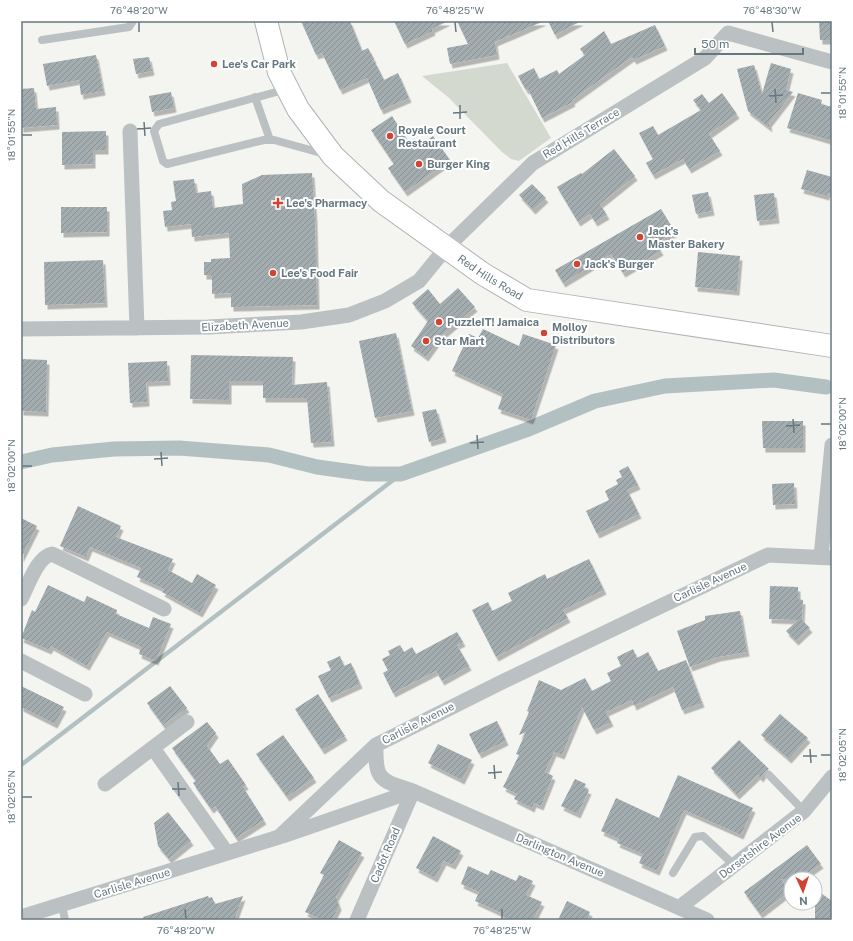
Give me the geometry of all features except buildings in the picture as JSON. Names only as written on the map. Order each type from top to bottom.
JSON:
[{"type":"main road","name":"Red Hills Road","points":[[266,21],[279,72],[298,109],[333,156],[381,202],[483,274],[527,300],[832,346]]},
{"type":"street","name":"Red Hills Terrace","points":[[446,248],[532,163],[705,58],[727,27],[832,62]]},
{"type":"street","points":[[130,132],[137,328]]},
{"type":"street","name":"Elizabeth Avenue","points":[[21,329],[208,327],[293,322],[349,316],[385,301],[419,281],[446,248]]},
{"type":"street","points":[[827,558],[832,445]]},
{"type":"street","points":[[21,599],[41,561],[48,555],[52,554],[164,609]]},
{"type":"street","name":"Carlisle Avenue","points":[[21,917],[279,837],[376,744],[516,675],[768,555],[827,558]]},
{"type":"street","points":[[21,661],[85,694]]},
{"type":"street","points":[[105,784],[187,722]]},
{"type":"street","name":"Darlington Avenue","points":[[376,744],[375,765],[378,775],[390,783],[413,791],[707,920]]},
{"type":"street","points":[[153,748],[227,853]]},
{"type":"street","name":"Dorsetshire Avenue","points":[[680,907],[804,812],[832,777]]},
{"type":"street","points":[[279,837],[413,791]]},
{"type":"street","name":"Cadot Road","points":[[357,920],[413,791]]},
{"type":"lane","points":[[42,40],[129,27],[133,21]]},
{"type":"lane","points":[[288,88],[159,124],[154,131],[163,161],[167,164],[270,140],[333,156]]},
{"type":"lane","points":[[256,97],[270,140]]},
{"type":"lane","points":[[769,775],[804,812]]},
{"type":"lane","points":[[673,873],[695,837],[703,836],[734,865]]},
{"type":"lane","points":[[62,905],[65,920]]},
{"type":"shaded area","points":[[507,63],[551,138],[519,161],[511,159],[502,152],[448,97],[422,76]]},
{"type":"waterway","points":[[21,462],[52,455],[114,449],[179,448],[269,455],[317,467],[368,474],[401,474],[526,430],[595,401],[665,386],[774,380],[826,387]]},
{"type":"waterway","points":[[21,765],[401,474]]},
{"type":"place","name":"Lee's Car Park","points":[[214,64]]},
{"type":"place","name":"Royale Court Restaurant","points":[[390,136]]},
{"type":"place","name":"Burger King","points":[[419,164]]},
{"type":"place","name":"Lee's Pharmacy","points":[[278,203]]},
{"type":"place","name":"Jack's Master Bakery","points":[[640,237]]},
{"type":"place","name":"Jack's Burger","points":[[577,264]]},
{"type":"place","name":"Lee's Food Fair","points":[[273,273]]},
{"type":"place","name":"PuzzleIT! Jamaica","points":[[439,322]]},
{"type":"place","name":"Molloy Distributors","points":[[544,333]]},
{"type":"place","name":"Star Mart","points":[[426,341]]}]
